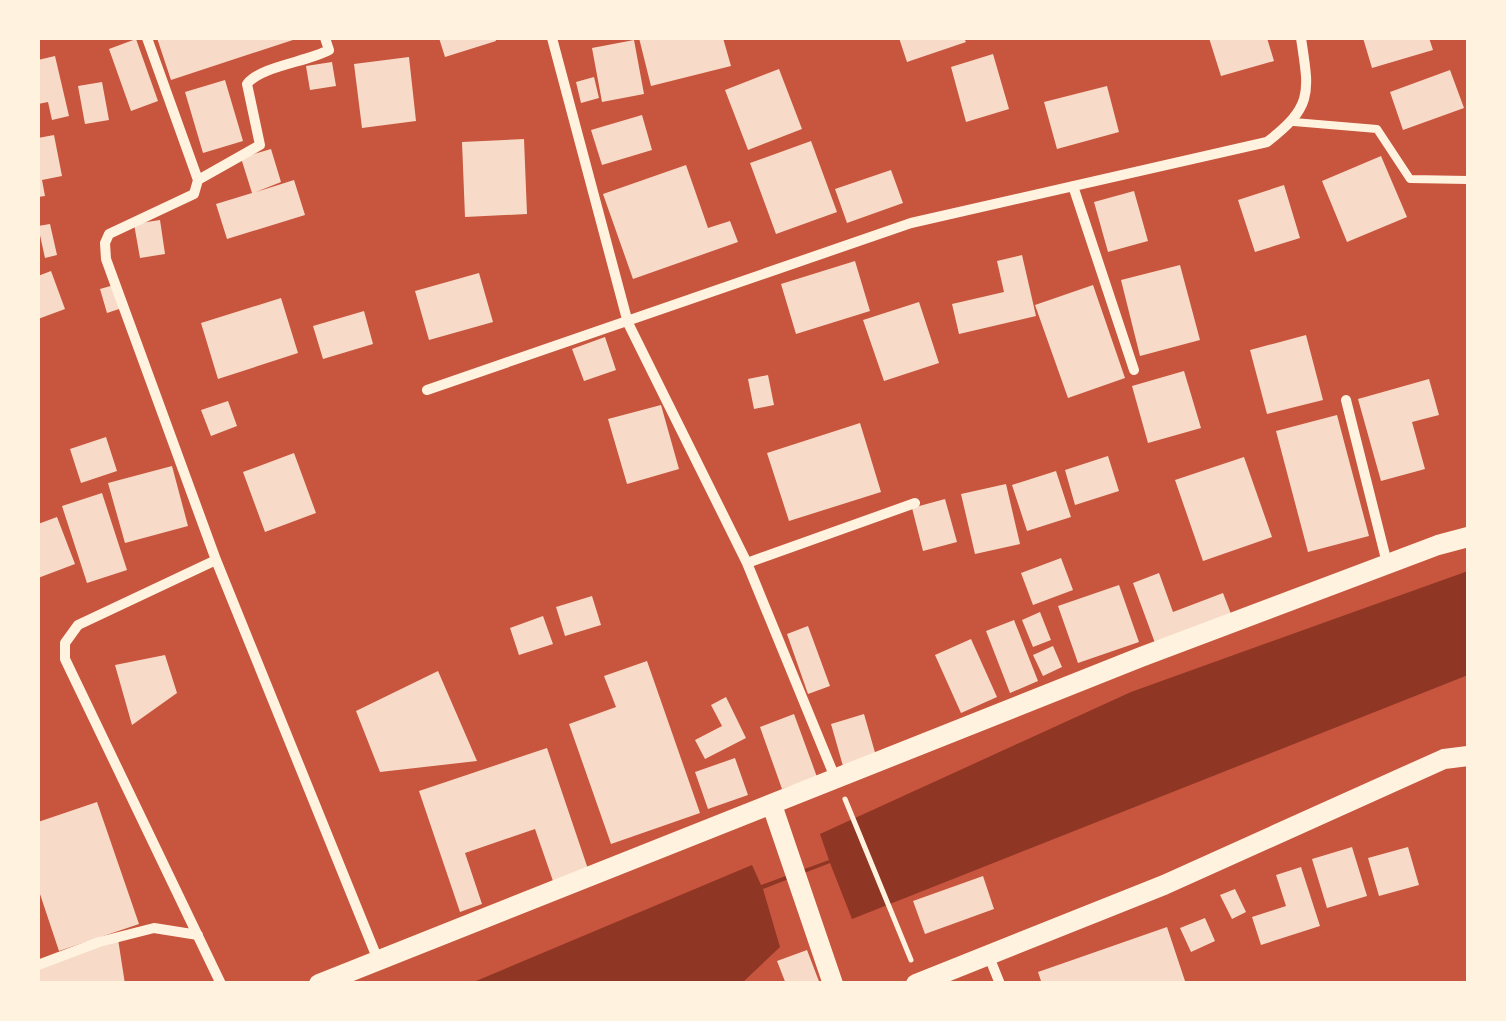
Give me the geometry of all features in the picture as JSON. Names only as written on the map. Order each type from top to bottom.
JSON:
[{"type":"main road","points":[[318,984],[1140,657],[1468,537]]},
{"type":"main road","points":[[917,983],[1164,885],[1444,759],[1468,756]]},
{"type":"main road","points":[[772,805],[833,984]]},
{"type":"street","points":[[147,38],[198,180],[194,194],[109,234],[106,258],[216,560],[378,960]]},
{"type":"street","points":[[198,180],[260,145],[247,84],[254,75],[311,60],[329,50],[325,38]]},
{"type":"street","points":[[552,38],[628,323],[747,563],[836,780]]},
{"type":"street","points":[[427,390],[911,223],[1267,142],[1294,122],[1308,90],[1301,38]]},
{"type":"street","points":[[1072,186],[1134,370]]},
{"type":"street","points":[[1346,400],[1387,564]]},
{"type":"street","points":[[747,563],[915,503]]},
{"type":"street","points":[[216,560],[78,625],[65,642],[65,659],[221,984]]},
{"type":"street","points":[[38,965],[99,942],[154,928],[198,935]]},
{"type":"street","points":[[988,954],[1000,984]]},
{"type":"lane","points":[[1294,122],[1377,129],[1410,180],[1468,180]]},
{"type":"path","points":[[850,810],[896,919],[917,983]]},
{"type":"shaded area","points":[[1468,571],[1468,675],[852,919],[830,863],[763,889],[780,947],[742,983],[469,984],[752,865],[761,885],[829,860],[820,834],[1131,692]]},
{"type":"building","points":[[157,38],[299,38],[171,80]]},
{"type":"building","points":[[439,38],[495,38],[496,41],[445,57]]},
{"type":"building","points":[[639,38],[723,38],[731,66],[651,86]]},
{"type":"building","points":[[899,38],[964,38],[966,42],[907,62]]},
{"type":"building","points":[[1209,38],[1267,38],[1274,61],[1221,76]]},
{"type":"building","points":[[1363,38],[1429,38],[1433,50],[1372,68]]},
{"type":"building","points":[[136,39],[158,101],[131,111],[109,49]]},
{"type":"building","points":[[634,40],[644,94],[602,102],[592,48]]},
{"type":"building","points":[[993,54],[1009,109],[966,122],[951,67]]},
{"type":"building","points":[[55,56],[69,116],[52,120],[48,102],[38,104],[38,60]]},
{"type":"building","points":[[409,57],[416,121],[362,128],[354,64]]},
{"type":"building","points":[[332,62],[336,86],[310,90],[306,66]]},
{"type":"building","points":[[779,69],[802,129],[748,150],[725,90]]},
{"type":"building","points":[[1450,70],[1464,108],[1403,130],[1390,92]]},
{"type":"building","points":[[594,77],[599,98],[581,103],[576,82]]},
{"type":"building","points":[[225,80],[243,141],[203,153],[185,92]]},
{"type":"building","points":[[102,82],[109,120],[85,124],[78,86]]},
{"type":"building","points":[[1107,86],[1119,132],[1057,149],[1044,102]]},
{"type":"building","points":[[642,115],[652,150],[602,165],[591,130]]},
{"type":"building","points":[[54,135],[62,176],[42,180],[45,196],[38,197],[38,138]]},
{"type":"building","points":[[524,139],[527,214],[465,217],[462,142]]},
{"type":"building","points":[[811,141],[837,212],[776,234],[750,163]]},
{"type":"building","points":[[271,149],[281,182],[256,192],[294,180],[305,215],[227,239],[216,204],[252,193],[241,158]]},
{"type":"building","points":[[1381,156],[1407,217],[1347,242],[1322,181]]},
{"type":"building","points":[[686,165],[708,228],[730,221],[738,242],[633,279],[603,194]]},
{"type":"building","points":[[891,170],[903,203],[847,223],[835,189]]},
{"type":"building","points":[[1284,185],[1300,238],[1255,252],[1238,200]]},
{"type":"building","points":[[1134,191],[1148,241],[1108,252],[1094,202]]},
{"type":"building","points":[[160,220],[165,254],[140,258],[134,224]]},
{"type":"building","points":[[50,224],[57,255],[45,258],[38,226]]},
{"type":"building","points":[[1022,255],[1036,316],[959,334],[952,304],[1004,292],[997,261]]},
{"type":"building","points":[[855,261],[870,311],[796,334],[781,284]]},
{"type":"building","points":[[1180,265],[1200,340],[1140,356],[1121,280]]},
{"type":"building","points":[[51,271],[65,309],[38,319],[38,276]]},
{"type":"building","points":[[479,273],[493,322],[429,340],[415,291]]},
{"type":"building","points":[[114,285],[122,308],[107,313],[100,289]]},
{"type":"building","points":[[1093,285],[1125,378],[1068,398],[1035,305]]},
{"type":"building","points":[[281,298],[298,353],[218,379],[201,323]]},
{"type":"building","points":[[919,302],[939,363],[884,381],[863,320]]},
{"type":"building","points":[[364,311],[373,344],[323,359],[313,326]]},
{"type":"building","points":[[1306,335],[1323,400],[1267,414],[1250,350]]},
{"type":"building","points":[[605,337],[616,370],[584,381],[572,349]]},
{"type":"building","points":[[1184,371],[1201,428],[1148,443],[1132,386]]},
{"type":"building","points":[[768,375],[774,405],[754,409],[748,379]]},
{"type":"building","points":[[1429,379],[1439,415],[1412,422],[1425,469],[1381,481],[1358,399]]},
{"type":"building","points":[[228,401],[237,426],[211,436],[201,410]]},
{"type":"building","points":[[661,405],[679,469],[627,484],[608,419]]},
{"type":"building","points":[[1337,415],[1369,536],[1308,552],[1276,431]]},
{"type":"building","points":[[860,423],[881,492],[789,521],[767,453]]},
{"type":"building","points":[[106,437],[117,471],[81,483],[70,449]]},
{"type":"building","points":[[294,453],[316,513],[265,532],[243,472]]},
{"type":"building","points":[[1108,456],[1119,491],[1075,505],[1065,470]]},
{"type":"building","points":[[1244,457],[1272,537],[1203,561],[1175,480]]},
{"type":"building","points":[[172,466],[188,526],[125,543],[108,483]]},
{"type":"building","points":[[1056,471],[1071,517],[1027,531],[1012,485]]},
{"type":"building","points":[[1006,484],[1020,544],[975,554],[961,494]]},
{"type":"building","points":[[102,493],[127,570],[87,583],[62,506]]},
{"type":"building","points":[[945,499],[957,542],[923,551],[912,508]]},
{"type":"building","points":[[57,517],[75,564],[38,578],[38,524]]},
{"type":"building","points":[[1061,558],[1073,590],[1033,605],[1021,573]]},
{"type":"building","points":[[1159,573],[1173,612],[1223,593],[1231,614],[1155,643],[1133,583]]},
{"type":"building","points":[[1119,585],[1139,642],[1078,663],[1058,606]]},
{"type":"building","points":[[592,596],[601,625],[565,636],[556,607]]},
{"type":"building","points":[[1040,612],[1051,640],[1033,647],[1022,620]]},
{"type":"building","points":[[543,616],[553,644],[519,655],[510,628]]},
{"type":"building","points":[[1014,620],[1038,681],[1010,693],[986,631]]},
{"type":"building","points":[[808,626],[830,686],[808,694],[787,634]]},
{"type":"building","points":[[971,639],[997,697],[961,713],[935,655]]},
{"type":"building","points":[[1053,646],[1062,667],[1043,676],[1033,655]]},
{"type":"building","points":[[165,655],[177,693],[132,725],[115,665]]},
{"type":"building","points":[[647,661],[700,813],[611,844],[569,724],[616,707],[604,676]]},
{"type":"building","points":[[438,671],[477,761],[380,772],[356,711]]},
{"type":"building","points":[[726,697],[746,738],[705,759],[695,740],[722,726],[711,705]]},
{"type":"building","points":[[794,714],[817,777],[782,789],[760,727]]},
{"type":"building","points":[[864,714],[876,756],[843,766],[831,724]]},
{"type":"building","points":[[547,748],[588,869],[553,881],[535,829],[465,853],[482,904],[460,912],[419,791]]},
{"type":"building","points":[[735,758],[748,795],[708,809],[695,772]]},
{"type":"building","points":[[97,802],[139,924],[59,951],[38,888],[38,822]]},
{"type":"building","points":[[1352,847],[1367,896],[1327,908],[1312,859]]},
{"type":"building","points":[[1408,847],[1419,885],[1379,896],[1368,858]]},
{"type":"building","points":[[1301,867],[1320,926],[1261,945],[1252,917],[1286,906],[1276,875]]},
{"type":"building","points":[[983,876],[994,909],[925,934],[913,901]]},
{"type":"building","points":[[1235,889],[1246,912],[1232,919],[1220,895]]},
{"type":"building","points":[[1205,918],[1215,941],[1191,952],[1180,928]]},
{"type":"building","points":[[1167,927],[1186,984],[1042,984],[1038,972]]},
{"type":"building","points":[[118,939],[125,984],[38,984],[38,969]]},
{"type":"building","points":[[807,950],[820,984],[786,984],[777,961]]}]
